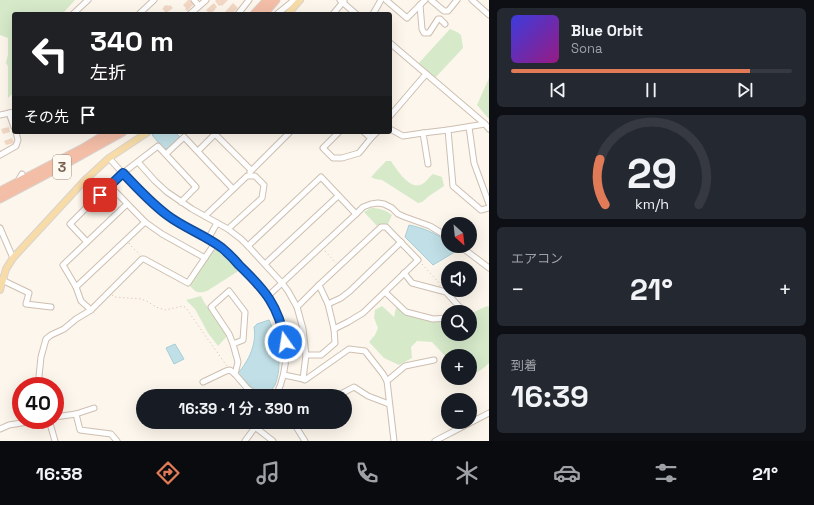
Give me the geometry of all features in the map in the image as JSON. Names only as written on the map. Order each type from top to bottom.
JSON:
[{"type":"highway","points":[[256,12],[267,0]]},
{"type":"highway","points":[[266,12],[276,0]]},
{"type":"highway","name":"3","points":[[0,191],[105,134]]},
{"type":"highway","name":"3","points":[[0,199],[119,134]]},
{"type":"main road","points":[[290,12],[300,0]]},
{"type":"main road","points":[[0,290],[6,269],[13,258],[84,180],[109,158],[145,134]]},
{"type":"street","points":[[75,12],[88,0]]},
{"type":"street","points":[[142,12],[154,0]]},
{"type":"street","points":[[194,0],[199,6]]},
{"type":"street","points":[[192,12],[206,0]]},
{"type":"street","points":[[240,12],[249,0]]},
{"type":"street","points":[[280,12],[293,1],[300,0]]},
{"type":"street","points":[[374,12],[381,0]]},
{"type":"street","points":[[386,0],[407,18],[425,0]]},
{"type":"street","points":[[431,0],[444,11],[448,11],[458,0]]},
{"type":"street","points":[[472,0],[489,15]]},
{"type":"street","points":[[335,12],[343,1],[354,12]]},
{"type":"street","points":[[420,5],[422,29],[424,33],[428,33],[438,19],[445,24]]},
{"type":"street","points":[[392,45],[489,129]]},
{"type":"street","points":[[392,114],[426,74]]},
{"type":"street","points":[[0,114],[12,113]]},
{"type":"street","points":[[392,130],[403,136],[485,124]]},
{"type":"street","points":[[469,127],[474,163],[489,204]]},
{"type":"street","points":[[448,130],[453,186],[481,210],[489,208]]},
{"type":"street","points":[[423,133],[428,164]]},
{"type":"street","points":[[0,155],[16,146],[18,140],[16,134]]},
{"type":"street","points":[[198,151],[215,134],[251,170]]},
{"type":"street","points":[[205,216],[288,134]]},
{"type":"street","points":[[337,134],[323,148],[333,158],[342,158],[359,153],[375,134]]},
{"type":"street","points":[[366,134],[371,138]]},
{"type":"street","points":[[166,154],[184,137],[233,189]]},
{"type":"street","points":[[87,242],[70,224],[109,185],[158,146],[196,186],[181,202]]},
{"type":"street","points":[[109,158],[148,199],[166,214],[222,248],[248,273],[268,296],[275,308],[284,331],[286,353],[284,375],[279,389]]},
{"type":"street","points":[[138,162],[167,192],[192,209],[228,229],[248,246],[266,264],[288,290],[297,307],[303,328],[306,355],[303,379]]},
{"type":"street","points":[[18,181],[22,174]]},
{"type":"street","points":[[228,229],[262,198],[264,185],[255,176],[247,176]]},
{"type":"street","points":[[248,246],[321,177],[356,214]]},
{"type":"street","points":[[109,185],[145,222],[162,234],[205,258]]},
{"type":"street","points":[[266,264],[338,196]]},
{"type":"street","points":[[268,296],[367,205],[374,203],[384,204],[392,208],[398,214],[430,226],[441,233]]},
{"type":"street","points":[[91,310],[81,301],[76,287],[63,265],[127,204]]},
{"type":"street","points":[[76,287],[145,222]]},
{"type":"street","points":[[208,239],[217,223]]},
{"type":"street","points":[[297,307],[380,228],[386,227],[418,260],[363,313],[334,329]]},
{"type":"street","points":[[0,228],[13,258]]},
{"type":"street","points":[[328,304],[341,298],[350,291],[401,242]]},
{"type":"street","points":[[39,377],[41,357],[46,339],[64,329],[76,319],[91,310],[142,259],[188,283],[215,243]]},
{"type":"street","points":[[469,253],[489,268]]},
{"type":"street","points":[[404,274],[412,283],[446,292],[458,305]]},
{"type":"street","points":[[2,280],[29,293],[26,304],[51,307]]},
{"type":"street","points":[[306,355],[321,355],[335,343],[334,329],[328,304],[319,285]]},
{"type":"street","points":[[233,344],[243,340],[245,312],[229,291],[211,307],[233,344],[238,362],[235,374]]},
{"type":"street","points":[[385,292],[406,312],[433,319],[441,318]]},
{"type":"street","points":[[284,375],[305,380],[349,349],[366,351],[387,381],[394,441]]},
{"type":"street","points":[[387,381],[405,366],[434,360]]},
{"type":"street","points":[[203,382],[230,370],[248,389]]},
{"type":"street","points":[[350,389],[354,387],[368,396],[389,404]]},
{"type":"street","points":[[64,416],[76,414],[94,408]]},
{"type":"street","points":[[435,441],[445,438],[489,413]]},
{"type":"street","points":[[76,414],[80,430],[111,434],[117,441]]},
{"type":"street","points":[[0,429],[12,425]]},
{"type":"street","points":[[52,429],[55,441]]},
{"type":"street","points":[[245,441],[254,429]]},
{"type":"street","points":[[258,429],[273,441]]},
{"type":"street","points":[[297,429],[305,441]]},
{"type":"path","points":[[126,239],[142,259]]},
{"type":"path","points":[[322,246],[339,267]]},
{"type":"path","points":[[418,260],[440,284],[440,290]]},
{"type":"path","points":[[108,293],[115,297],[142,300],[165,310],[183,306],[186,308],[230,370]]},
{"type":"green space","points":[[0,0],[75,0],[64,12],[12,12],[12,94],[8,98],[8,66],[6,63],[8,55],[8,38],[0,35]]},
{"type":"green space","points":[[450,29],[461,35],[463,48],[435,78],[418,64]]},
{"type":"green space","points":[[489,78],[489,119],[477,105]]},
{"type":"green space","points":[[386,161],[391,161],[403,178],[411,184],[420,185],[433,174],[442,177],[444,186],[422,202],[418,203],[382,180],[371,177]]},
{"type":"green space","points":[[371,208],[377,208],[392,215],[388,224],[381,224],[377,226],[364,212]]},
{"type":"green space","points":[[214,248],[240,270],[207,291],[197,292],[189,285]]},
{"type":"green space","points":[[201,296],[227,336],[218,346],[208,333],[195,309],[186,300]]},
{"type":"green space","points":[[382,306],[394,317],[396,308],[436,322],[441,322],[441,341],[477,341],[477,311],[487,306],[489,307],[489,363],[477,372],[477,349],[441,349],[441,352],[432,342],[417,341],[411,347],[412,358],[399,365],[384,358],[369,342],[375,335],[378,328],[374,318],[375,310]]},
{"type":"water","points":[[177,134],[180,137],[168,149],[164,149],[152,135]]},
{"type":"water","points":[[409,225],[420,228],[434,233],[441,238],[441,253],[453,253],[433,265],[405,237]]},
{"type":"water","points":[[269,320],[275,335],[279,369],[275,385],[272,389],[253,389],[238,373],[246,363],[251,352],[255,333],[254,327],[257,324]]},
{"type":"water","points":[[175,344],[184,359],[174,364],[166,348]]},
{"type":"building","points":[[188,0],[193,1],[194,4],[187,11],[183,5]]},
{"type":"building","points":[[228,0],[222,6],[219,6],[215,1]]},
{"type":"building","points":[[214,3],[217,7],[212,12],[208,12],[206,10]]},
{"type":"building","points":[[233,3],[238,8],[234,12],[225,12]]},
{"type":"building","points":[[170,5],[173,8],[165,12],[162,8],[164,8],[163,7]]},
{"type":"building","points":[[9,127],[10,132],[3,134],[1,129]]},
{"type":"building","points":[[12,138],[14,143],[6,145],[4,141]]},
{"type":"route","points":[[100,195],[123,173],[158,208],[174,220],[222,248],[248,273],[268,296],[280,319],[284,331],[285,342]]}]
